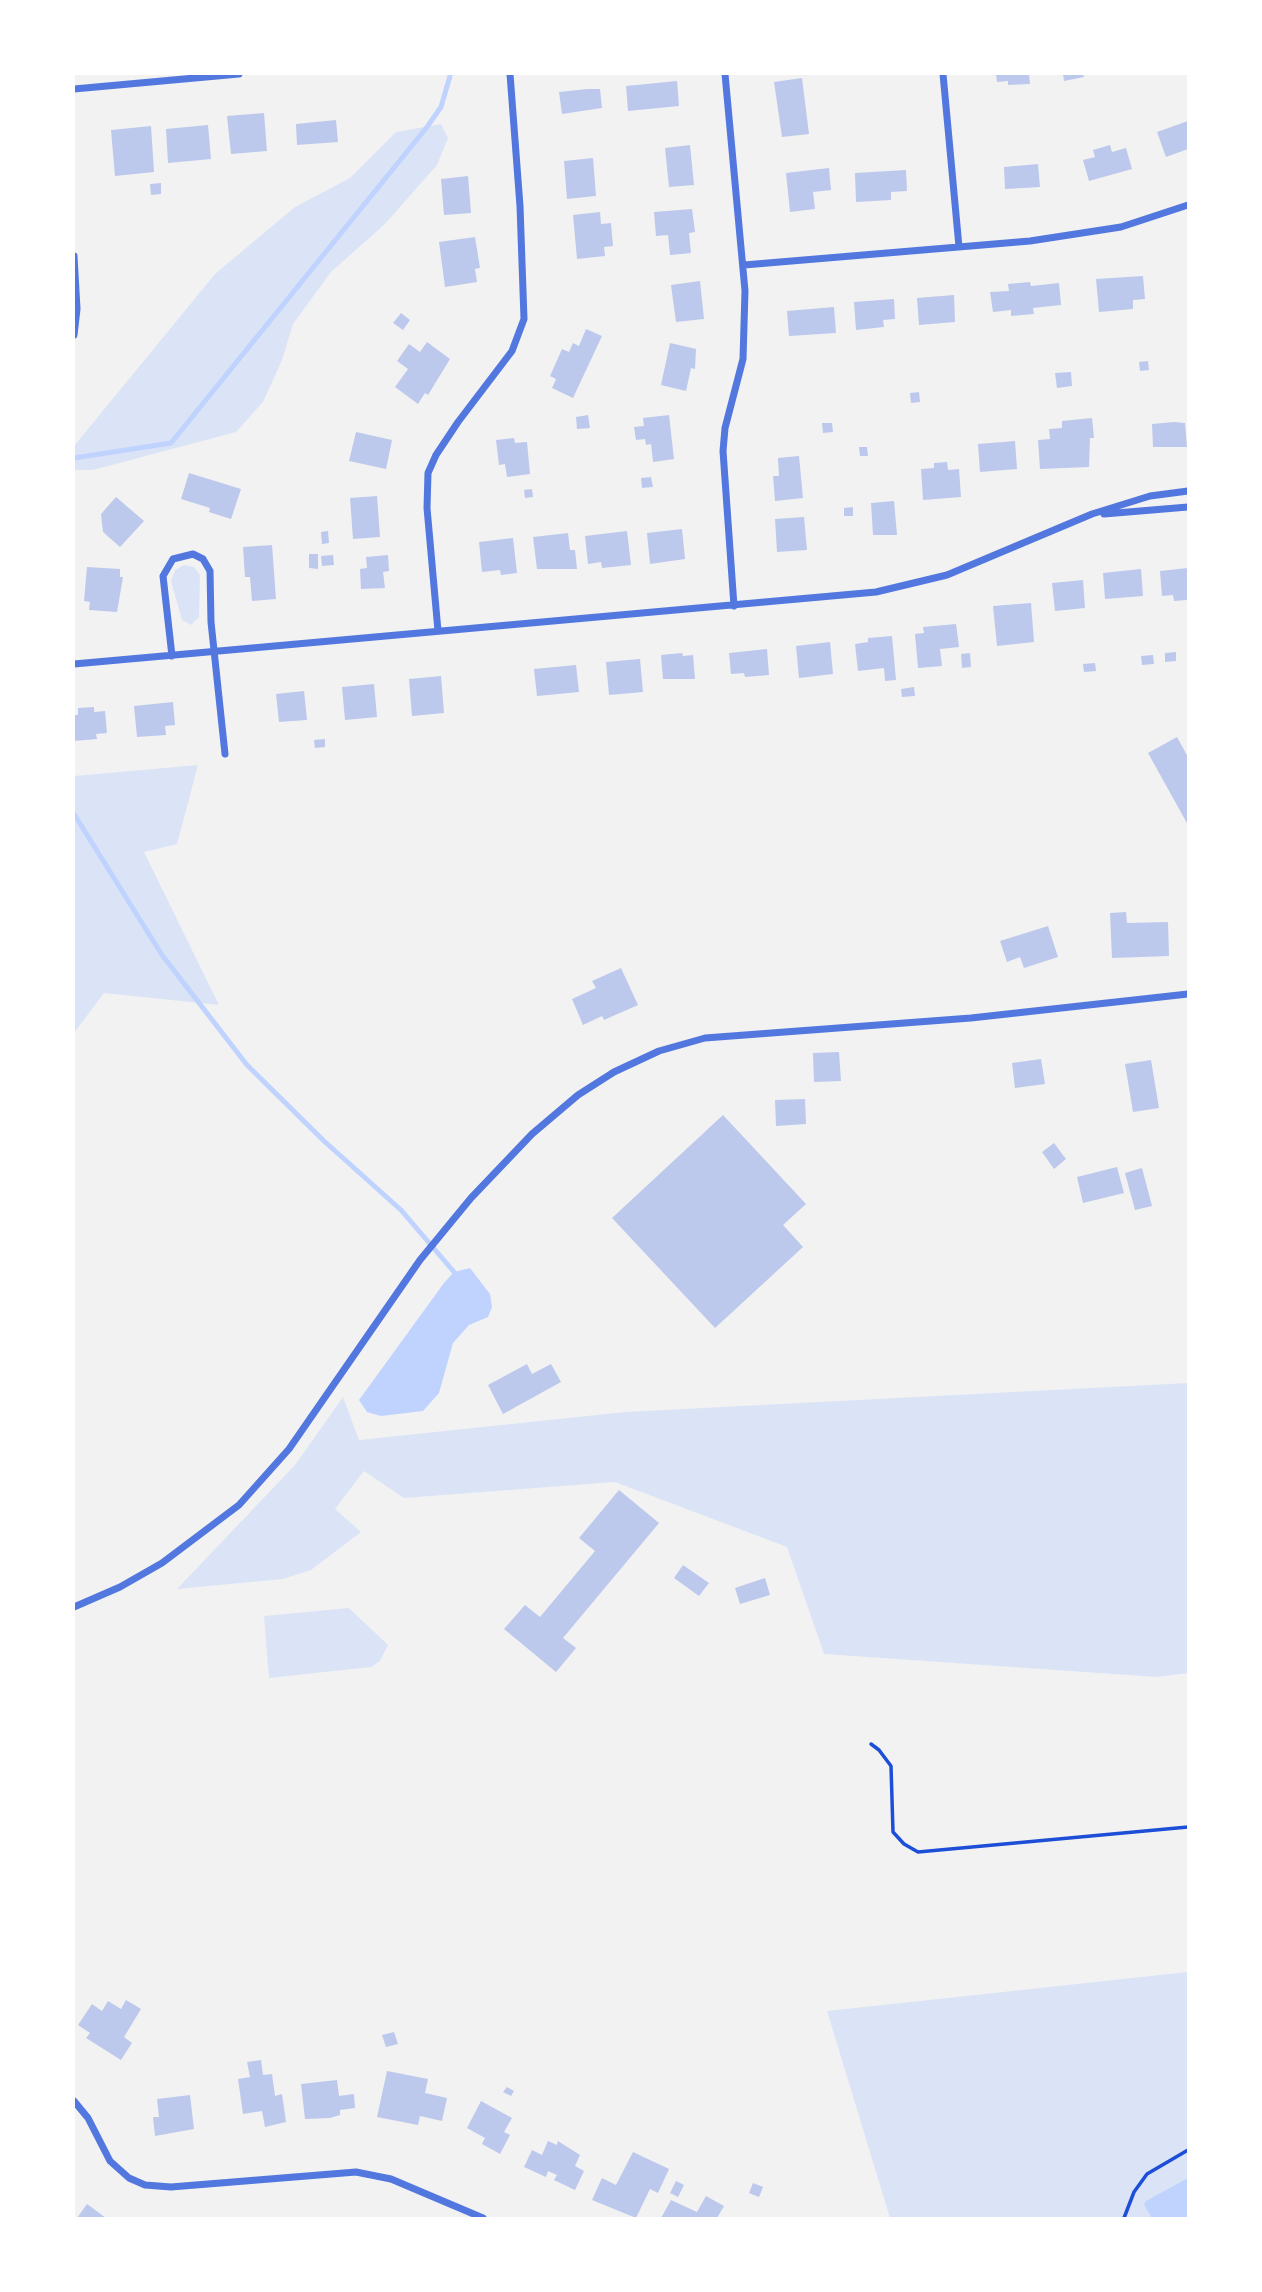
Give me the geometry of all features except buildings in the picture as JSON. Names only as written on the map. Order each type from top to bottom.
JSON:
[{"type":"street","points":[[74,89],[239,74]]},
{"type":"street","points":[[438,631],[426,500],[428,473],[458,422],[512,351],[524,319],[520,206],[510,74]]},
{"type":"street","points":[[725,74],[744,265],[744,350],[725,428],[723,451],[734,606]]},
{"type":"street","points":[[943,74],[959,247]]},
{"type":"street","points":[[744,265],[959,247],[1103,231],[1188,205]]},
{"type":"street","points":[[74,256],[77,309],[74,335]]},
{"type":"street","points":[[74,664],[841,597],[929,580],[1092,514],[1150,496],[1188,491]]},
{"type":"street","points":[[1092,514],[1188,507]]},
{"type":"street","points":[[172,656],[163,576],[168,564],[180,555],[198,556],[210,571],[225,754]]},
{"type":"street","points":[[74,1607],[108,1593],[162,1563],[200,1537],[248,1496],[289,1449],[443,1231],[507,1159],[578,1095],[635,1060],[684,1042],[735,1034],[971,1018],[1188,994]]},
{"type":"street","points":[[74,2101],[88,2118],[110,2161],[122,2173],[145,2185],[171,2187],[356,2172],[391,2179],[483,2218]]},
{"type":"path","points":[[871,1744],[891,1766],[893,1832],[904,1844],[918,1852],[1188,1827]]},
{"type":"path","points":[[1124,2218],[1140,2182],[1161,2165],[1188,2150]]},
{"type":"shaded area","points":[[441,124],[448,138],[437,165],[385,224],[331,272],[293,324],[282,360],[263,402],[236,432],[93,470],[74,470],[74,446],[215,274],[295,207],[350,178],[396,132]]},
{"type":"shaded area","points":[[184,565],[194,567],[200,575],[199,617],[191,625],[182,620],[171,581],[175,570]]},
{"type":"shaded area","points":[[198,765],[177,844],[144,852],[219,1005],[104,993],[74,1033],[74,776]]},
{"type":"shaded area","points":[[1188,1383],[1188,1673],[1157,1677],[824,1654],[787,1547],[615,1482],[404,1498],[364,1471],[335,1509],[361,1532],[311,1570],[283,1579],[177,1589],[295,1465],[343,1397],[359,1440],[625,1412]]},
{"type":"shaded area","points":[[349,1608],[388,1645],[380,1661],[371,1667],[269,1678],[264,1616]]},
{"type":"shaded area","points":[[1188,1972],[1188,2218],[890,2218],[827,2011]]},
{"type":"water","points":[[470,1268],[490,1294],[492,1307],[488,1317],[469,1325],[453,1343],[439,1393],[423,1411],[381,1416],[367,1412],[359,1400],[444,1283],[454,1272]]},
{"type":"water","points":[[1188,2178],[1188,2218],[1152,2218],[1144,2205],[1146,2201]]},
{"type":"waterway","points":[[74,458],[171,443],[427,127],[441,107],[450,76]]},
{"type":"waterway","points":[[74,814],[162,955],[247,1065],[324,1141],[401,1210],[454,1272]]}]
